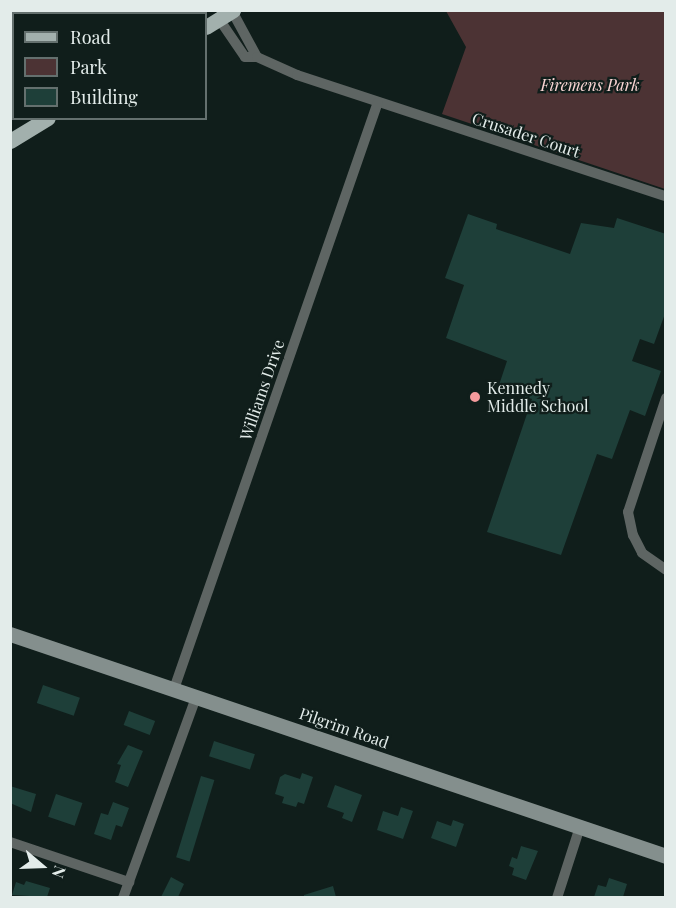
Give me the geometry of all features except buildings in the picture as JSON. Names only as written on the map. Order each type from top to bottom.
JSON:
[{"type":"main road","points":[[207,26],[228,13]]},
{"type":"main road","points":[[10,141],[45,120]]},
{"type":"street","name":"Crusader Court","points":[[228,13],[257,57],[378,102],[666,196]]},
{"type":"street","name":"Williams Drive","points":[[174,689],[378,102]]},
{"type":"street","points":[[666,398],[628,512],[642,553],[666,570]]},
{"type":"street","name":"Pilgrim Road","points":[[10,634],[666,856]]},
{"type":"street","points":[[123,897],[196,697]]},
{"type":"street","points":[[557,897],[580,827]]},
{"type":"street","points":[[10,842],[129,882]]},
{"type":"green space","name":"Firemens Park","points":[[446,11],[665,11],[665,189],[442,114],[466,47]]},
{"type":"place","name":"Kennedy Middle School","points":[[475,397]]}]
